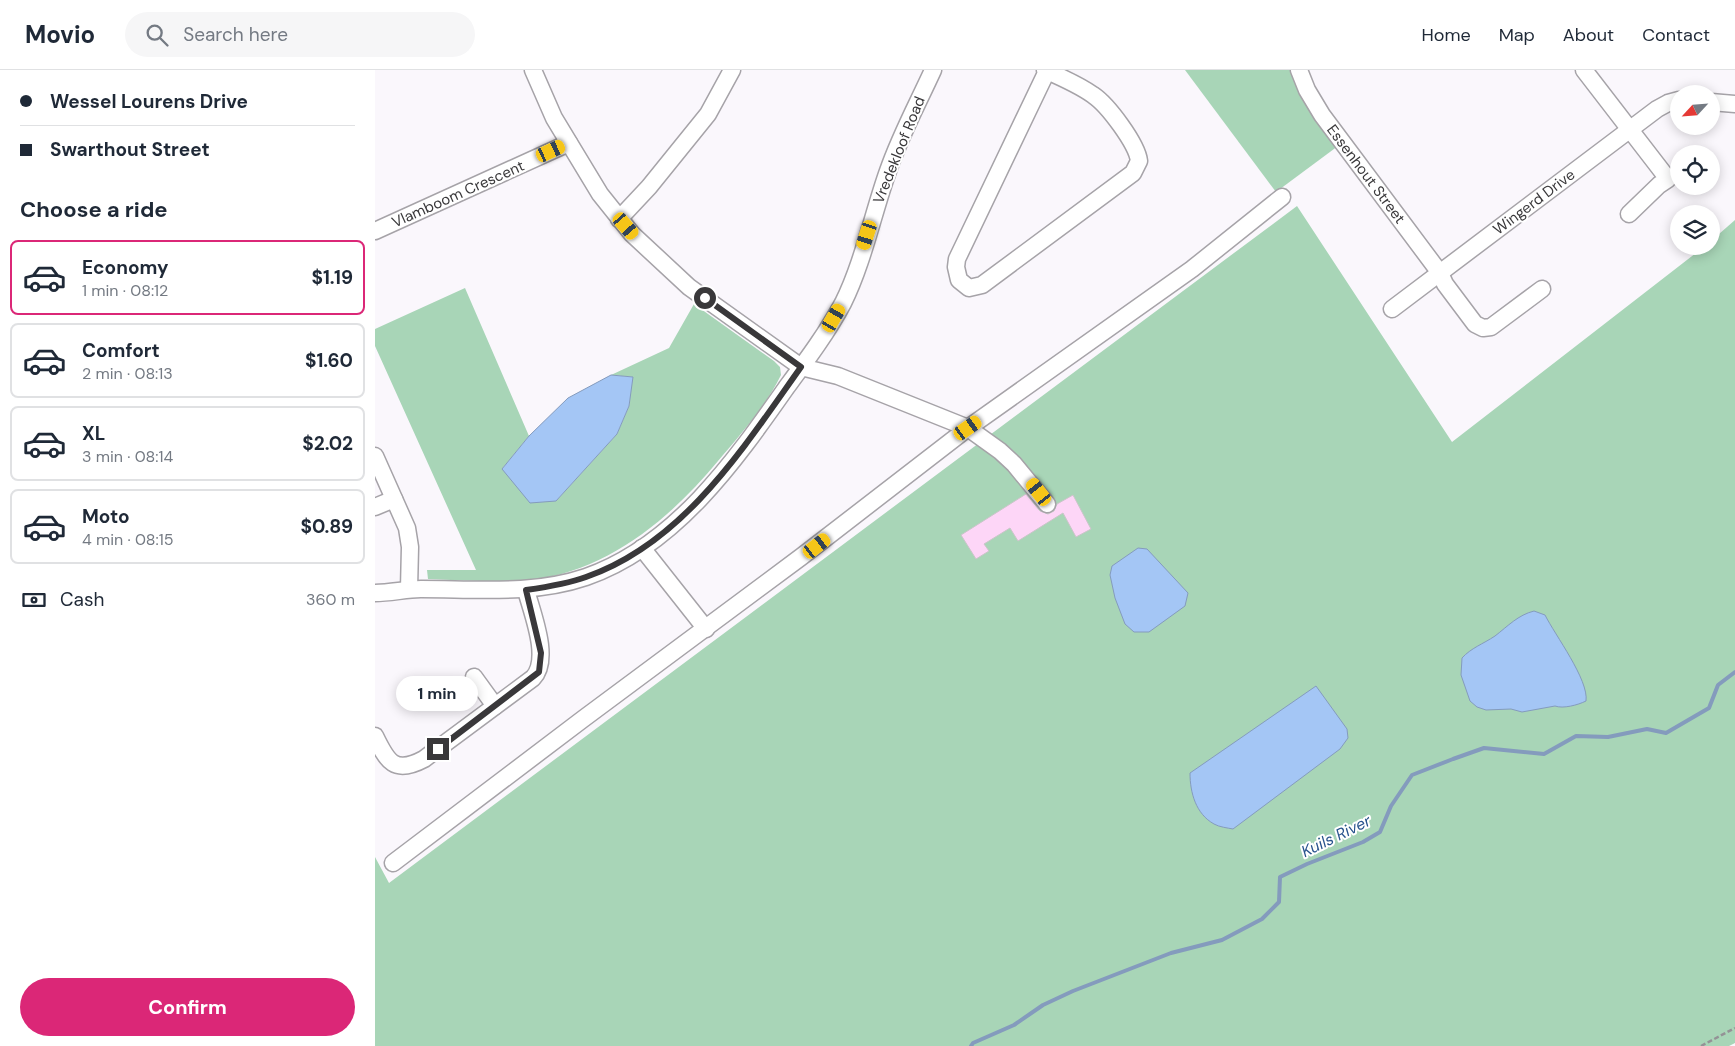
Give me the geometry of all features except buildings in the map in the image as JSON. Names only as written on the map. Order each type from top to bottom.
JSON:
[{"type":"street","points":[[533,70],[550,109],[569,143],[589,177],[619,219],[646,248],[689,287],[801,367],[838,376],[968,428],[1000,451],[1014,464],[1047,504]]},
{"type":"street","points":[[619,219],[649,187],[708,114],[732,70]]},
{"type":"street","name":"Vredekloof Road","points":[[379,594],[409,589],[526,590],[585,577],[605,569],[642,548],[670,527],[703,497],[746,445],[801,367],[843,302],[852,281],[889,168],[933,70]]},
{"type":"street","name":"Essenhout Street","points":[[1299,70],[1307,90],[1322,116],[1439,273],[1472,322],[1483,328],[1495,325],[1542,289]]},
{"type":"street","points":[[1585,70],[1630,130],[1670,173]]},
{"type":"street","points":[[1046,71],[1095,96],[1135,146],[1139,161],[1133,173],[981,285],[969,288],[956,275],[957,259],[1046,71]]},
{"type":"street","name":"Wingerd Drive","points":[[1392,309],[1662,106],[1670,103]]},
{"type":"street","points":[[1720,103],[1735,104]]},
{"type":"street","name":"Vlamboom Crescent","points":[[375,231],[569,143]]},
{"type":"street","points":[[1629,214],[1659,185],[1670,178]]},
{"type":"street","points":[[393,863],[583,719],[801,558],[968,428],[1192,269],[1283,196]]},
{"type":"street","points":[[375,456],[409,537],[409,589]]},
{"type":"street","points":[[375,507],[394,499]]},
{"type":"street","points":[[642,548],[706,629]]},
{"type":"street","points":[[375,736],[390,761],[398,766],[407,766],[424,759],[533,678],[539,672],[541,653],[526,590]]},
{"type":"street","points":[[474,677],[495,706]]},
{"type":"path","points":[[1701,1046],[1735,1028]]},
{"type":"green space","points":[[1185,70],[1293,70],[1338,146],[1276,192]]},
{"type":"green space","points":[[1297,206],[1452,442],[1693,255],[1720,255],[1720,233],[1735,220],[1735,1043],[1729,1046],[375,1046],[375,857],[389,883]]},
{"type":"green space","points":[[465,288],[529,436],[502,469],[556,501],[617,434],[629,406],[632,377],[611,375],[669,348],[694,304],[774,361],[780,367],[781,375],[768,398],[752,420],[699,482],[658,522],[611,554],[586,566],[559,575],[530,580],[428,579],[427,570],[476,570],[375,346],[375,329]]},
{"type":"water","points":[[611,375],[633,377],[629,406],[617,434],[556,501],[530,503],[502,469],[529,436],[568,398]]},
{"type":"water","points":[[1138,548],[1147,549],[1188,593],[1185,606],[1149,632],[1134,632],[1125,624],[1115,598],[1110,575],[1112,566]]},
{"type":"water","points":[[1534,611],[1545,615],[1577,670],[1586,692],[1586,701],[1571,706],[1555,706],[1522,712],[1511,709],[1486,710],[1477,707],[1470,701],[1461,675],[1462,658],[1518,618]]},
{"type":"water","points":[[1316,686],[1347,729],[1348,738],[1340,749],[1233,829],[1218,826],[1208,820],[1198,809],[1195,802],[1191,788],[1190,773]]},
{"type":"waterway","name":"Kuils River","points":[[971,1046],[973,1043],[1014,1025],[1043,1005],[1073,991],[1171,953],[1222,940],[1262,919],[1279,902],[1280,877],[1363,842],[1380,832],[1391,806],[1412,775],[1484,748],[1544,754],[1576,736],[1608,737],[1647,729],[1666,733],[1709,708],[1718,685],[1735,672]]},
{"type":"route","points":[[438,749],[539,672],[541,653],[526,590],[564,583],[594,574],[642,548],[670,527],[703,497],[746,445],[801,367],[705,298]]}]
